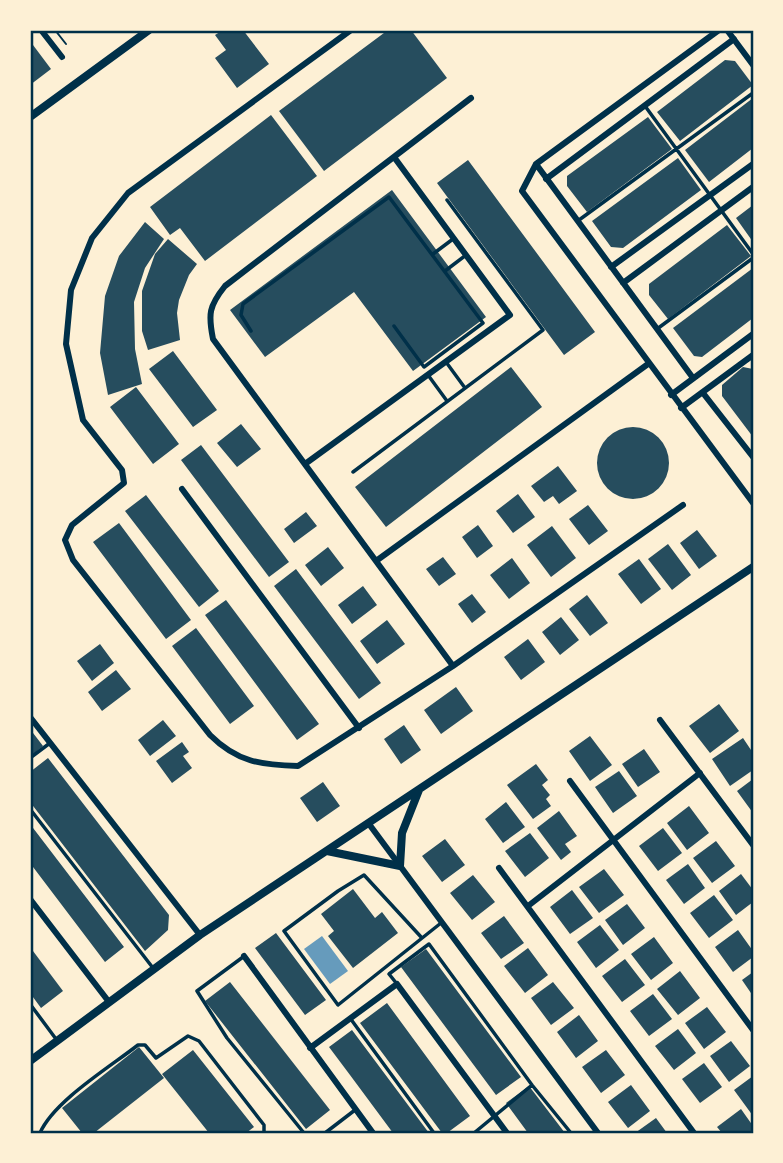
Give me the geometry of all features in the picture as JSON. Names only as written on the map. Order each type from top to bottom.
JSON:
[{"type":"street","points":[[41,30],[62,57]]},
{"type":"street","points":[[30,117],[149,30]]},
{"type":"street","points":[[351,30],[128,193],[92,237],[71,290],[66,344],[83,420],[122,470],[124,483],[72,524],[65,540],[73,560],[222,748],[238,757],[268,765],[298,766],[453,666],[683,505]]},
{"type":"street","points":[[719,30],[536,164],[522,191],[753,503]]},
{"type":"street","points":[[727,30],[753,65]]},
{"type":"street","points":[[546,179],[734,39]]},
{"type":"street","points":[[453,666],[213,339],[209,318],[212,301],[225,286],[471,98]]},
{"type":"street","points":[[305,464],[510,315],[394,157]]},
{"type":"street","points":[[536,164],[693,378]]},
{"type":"street","points":[[611,267],[753,164]]},
{"type":"street","points":[[623,283],[753,187]]},
{"type":"street","points":[[671,395],[750,336],[753,345]]},
{"type":"street","points":[[681,408],[753,355]]},
{"type":"street","points":[[376,561],[648,364]]},
{"type":"street","points":[[703,393],[753,457]]},
{"type":"street","points":[[182,489],[359,728]]},
{"type":"street","points":[[30,1061],[200,935],[752,571]]},
{"type":"street","points":[[30,717],[200,935]]},
{"type":"street","points":[[660,720],[753,845]]},
{"type":"street","points":[[528,906],[700,773]]},
{"type":"street","points":[[570,781],[753,1030]]},
{"type":"street","points":[[400,866],[402,833],[419,790]]},
{"type":"street","points":[[369,824],[598,1133]]},
{"type":"street","points":[[327,851],[400,866]]},
{"type":"street","points":[[499,868],[694,1133]]},
{"type":"street","points":[[30,898],[109,1002]]},
{"type":"street","points":[[244,956],[373,1133]]},
{"type":"street","points":[[310,1048],[397,984],[508,1133]]},
{"type":"lane","points":[[577,222],[753,93]]},
{"type":"lane","points":[[645,105],[753,256],[657,329]]},
{"type":"lane","points":[[251,331],[241,315],[243,304],[390,197],[483,323],[424,367],[394,326]]},
{"type":"lane","points":[[353,472],[543,330],[447,200]]},
{"type":"lane","points":[[433,254],[454,239]]},
{"type":"lane","points":[[445,271],[466,255]]},
{"type":"lane","points":[[446,362],[465,388]]},
{"type":"lane","points":[[428,375],[447,401]]},
{"type":"lane","points":[[30,758],[50,743]]},
{"type":"lane","points":[[30,809],[154,970]]},
{"type":"lane","points":[[422,938],[365,874],[284,931],[338,1004],[422,938],[442,922]]},
{"type":"lane","points":[[397,984],[389,974],[429,944],[532,1085],[571,1133]]},
{"type":"lane","points":[[244,956],[197,991],[227,1038],[304,1133]]},
{"type":"lane","points":[[30,1004],[57,1040]]},
{"type":"lane","points":[[350,1018],[434,1133]]},
{"type":"lane","points":[[40,1133],[59,1106],[138,1045],[145,1045],[156,1058],[188,1036],[199,1041],[264,1125],[264,1133]]},
{"type":"lane","points":[[474,1133],[532,1085]]},
{"type":"lane","points":[[325,1133],[355,1110]]},
{"type":"path","points":[[55,30],[66,44]]},
{"type":"water","points":[[322,936],[348,971],[330,984],[304,949]]},
{"type":"building","points":[[223,30],[243,30],[269,64],[237,88],[215,58],[226,50],[215,35]]},
{"type":"building","points":[[388,30],[411,30],[447,78],[324,171],[279,111]]},
{"type":"building","points":[[30,41],[51,69],[30,85]]},
{"type":"building","points":[[725,60],[735,61],[753,85],[680,141],[657,112]]},
{"type":"building","points":[[753,98],[753,148],[709,182],[685,150]]},
{"type":"building","points":[[271,115],[317,176],[205,261],[180,228],[170,235],[150,207]]},
{"type":"building","points":[[648,117],[672,149],[587,212],[567,186],[567,176]]},
{"type":"building","points":[[678,158],[701,190],[623,248],[611,247],[592,221]]},
{"type":"building","points":[[468,160],[595,332],[564,355],[437,183]]},
{"type":"building","points":[[392,190],[486,317],[413,371],[354,292],[265,357],[230,310]]},
{"type":"building","points":[[753,205],[753,242],[736,218]]},
{"type":"building","points":[[145,222],[164,239],[145,268],[134,302],[135,349],[142,384],[108,395],[100,353],[105,296],[119,256]]},
{"type":"building","points":[[727,225],[751,256],[668,319],[649,295],[649,284]]},
{"type":"building","points":[[168,239],[197,264],[189,275],[179,300],[177,313],[180,340],[148,350],[142,331],[142,291],[155,254]]},
{"type":"building","points":[[753,268],[753,318],[702,357],[694,356],[673,328]]},
{"type":"building","points":[[173,351],[217,410],[193,427],[149,369]]},
{"type":"building","points":[[511,367],[542,407],[386,527],[355,487]]},
{"type":"building","points":[[743,367],[753,369],[753,437],[722,396],[722,385]]},
{"type":"building","points":[[136,387],[179,444],[153,464],[110,407]]},
{"type":"building","points":[[241,424],[261,449],[237,467],[217,443]]},
{"type":"building","points":[[633,427],[653,433],[663,443],[669,463],[663,483],[653,493],[633,499],[613,493],[603,483],[597,463],[603,443],[613,433]]},
{"type":"building","points":[[201,445],[289,562],[269,577],[181,460]]},
{"type":"building","points":[[558,466],[577,491],[559,504],[553,496],[544,502],[531,486]]},
{"type":"building","points":[[518,494],[535,517],[513,533],[496,511]]},
{"type":"building","points":[[146,495],[219,591],[199,607],[125,511]]},
{"type":"building","points":[[588,505],[608,531],[589,545],[569,519]]},
{"type":"building","points":[[306,512],[317,526],[294,543],[284,529]]},
{"type":"building","points":[[119,523],[191,620],[166,639],[93,542]]},
{"type":"building","points":[[478,525],[493,546],[477,558],[462,537]]},
{"type":"building","points":[[552,526],[576,558],[551,577],[527,545]]},
{"type":"building","points":[[697,530],[717,556],[699,569],[680,543]]},
{"type":"building","points":[[668,544],[691,575],[672,590],[648,559]]},
{"type":"building","points":[[328,547],[344,568],[321,586],[305,565]]},
{"type":"building","points":[[443,557],[456,574],[439,586],[426,569]]},
{"type":"building","points":[[512,558],[530,583],[509,599],[490,575]]},
{"type":"building","points":[[639,559],[661,589],[641,604],[618,574]]},
{"type":"building","points":[[296,569],[381,683],[359,699],[274,586]]},
{"type":"building","points":[[363,586],[377,605],[352,624],[338,605]]},
{"type":"building","points":[[472,594],[486,612],[472,623],[458,604]]},
{"type":"building","points":[[587,595],[608,623],[590,636],[569,609]]},
{"type":"building","points":[[226,600],[319,724],[297,740],[205,615]]},
{"type":"building","points":[[561,617],[579,640],[560,655],[542,632]]},
{"type":"building","points":[[387,620],[405,644],[377,664],[360,641]]},
{"type":"building","points":[[196,628],[254,706],[230,724],[172,646]]},
{"type":"building","points":[[528,639],[545,662],[521,680],[504,657]]},
{"type":"building","points":[[100,644],[114,663],[92,681],[77,661]]},
{"type":"building","points":[[116,670],[131,689],[102,711],[88,692]]},
{"type":"building","points":[[456,687],[473,711],[441,734],[424,710]]},
{"type":"building","points":[[719,704],[739,731],[710,753],[689,726]]},
{"type":"building","points":[[163,720],[176,736],[150,756],[138,740]]},
{"type":"building","points":[[404,725],[421,750],[401,764],[384,739]]},
{"type":"building","points":[[30,729],[43,746],[30,757]]},
{"type":"building","points":[[590,736],[612,765],[590,781],[569,751]]},
{"type":"building","points":[[743,738],[753,753],[753,770],[730,786],[712,759]]},
{"type":"building","points":[[182,742],[189,752],[183,756],[192,768],[172,783],[156,761]]},
{"type":"building","points":[[644,749],[660,772],[638,787],[622,764]]},
{"type":"building","points":[[48,758],[169,915],[168,930],[145,951],[30,802],[30,772]]},
{"type":"building","points":[[536,764],[548,780],[542,785],[550,795],[546,799],[551,806],[533,819],[507,785]]},
{"type":"building","points":[[619,771],[637,796],[613,813],[595,787]]},
{"type":"building","points":[[753,779],[753,813],[737,791]]},
{"type":"building","points":[[323,782],[340,806],[317,822],[300,798]]},
{"type":"building","points":[[506,802],[525,827],[503,843],[485,819]]},
{"type":"building","points":[[689,806],[709,833],[687,850],[667,823]]},
{"type":"building","points":[[559,811],[577,836],[565,844],[571,852],[561,860],[537,828]]},
{"type":"building","points":[[30,824],[124,947],[105,962],[30,863]]},
{"type":"building","points":[[663,828],[682,853],[658,871],[639,846]]},
{"type":"building","points":[[530,833],[549,858],[525,877],[505,851]]},
{"type":"building","points":[[445,839],[465,865],[442,882],[422,856]]},
{"type":"building","points":[[716,841],[735,866],[712,883],[693,858]]},
{"type":"building","points":[[688,864],[705,888],[684,904],[666,880]]},
{"type":"building","points":[[604,869],[624,895],[599,913],[579,887]]},
{"type":"building","points":[[741,874],[753,890],[753,902],[736,915],[719,891]]},
{"type":"building","points":[[473,875],[495,902],[472,920],[450,893]]},
{"type":"building","points":[[353,889],[375,918],[382,912],[398,933],[353,968],[328,936],[334,931],[321,914]]},
{"type":"building","points":[[572,890],[593,918],[570,934],[550,907]]},
{"type":"building","points":[[714,895],[733,920],[709,938],[690,913]]},
{"type":"building","points":[[627,904],[645,928],[623,945],[605,920]]},
{"type":"building","points":[[504,916],[524,943],[501,959],[481,933]]},
{"type":"building","points":[[600,925],[619,950],[596,968],[577,942]]},
{"type":"building","points":[[738,930],[753,951],[753,957],[733,972],[715,947]]},
{"type":"building","points":[[276,933],[326,1000],[305,1015],[255,948]]},
{"type":"building","points":[[654,937],[673,963],[651,980],[631,954]]},
{"type":"building","points":[[30,947],[63,991],[41,1008],[30,993]]},
{"type":"building","points":[[528,948],[548,975],[525,993],[504,966]]},
{"type":"building","points":[[426,949],[521,1077],[496,1095],[401,967]]},
{"type":"building","points":[[625,959],[645,985],[622,1002],[602,976]]},
{"type":"building","points":[[680,971],[700,998],[678,1015],[657,989]]},
{"type":"building","points":[[753,972],[753,996],[742,980]]},
{"type":"building","points":[[230,982],[330,1110],[306,1129],[205,1001]]},
{"type":"building","points":[[553,982],[574,1008],[551,1025],[531,998]]},
{"type":"building","points":[[653,994],[672,1019],[649,1036],[630,1011]]},
{"type":"building","points":[[387,1003],[470,1116],[447,1133],[442,1133],[360,1023]]},
{"type":"building","points":[[707,1007],[726,1032],[704,1049],[685,1023]]},
{"type":"building","points":[[579,1015],[598,1041],[576,1058],[557,1032]]},
{"type":"building","points":[[678,1029],[696,1053],[674,1070],[655,1046]]},
{"type":"building","points":[[352,1030],[429,1133],[393,1133],[329,1047]]},
{"type":"building","points":[[731,1041],[750,1066],[729,1082],[710,1056]]},
{"type":"building","points":[[139,1047],[164,1078],[94,1133],[82,1133],[62,1108]]},
{"type":"building","points":[[193,1050],[254,1127],[246,1133],[209,1133],[162,1074]]},
{"type":"building","points":[[606,1050],[625,1075],[601,1093],[582,1067]]},
{"type":"building","points":[[704,1063],[722,1087],[700,1103],[682,1079]]},
{"type":"building","points":[[753,1076],[753,1116],[734,1090]]},
{"type":"building","points":[[631,1085],[650,1111],[628,1128],[608,1102]]},
{"type":"building","points":[[529,1086],[565,1133],[528,1133],[506,1103]]},
{"type":"building","points":[[741,1109],[753,1126],[753,1133],[722,1133],[717,1127]]},
{"type":"building","points":[[656,1118],[667,1133],[635,1133]]}]
